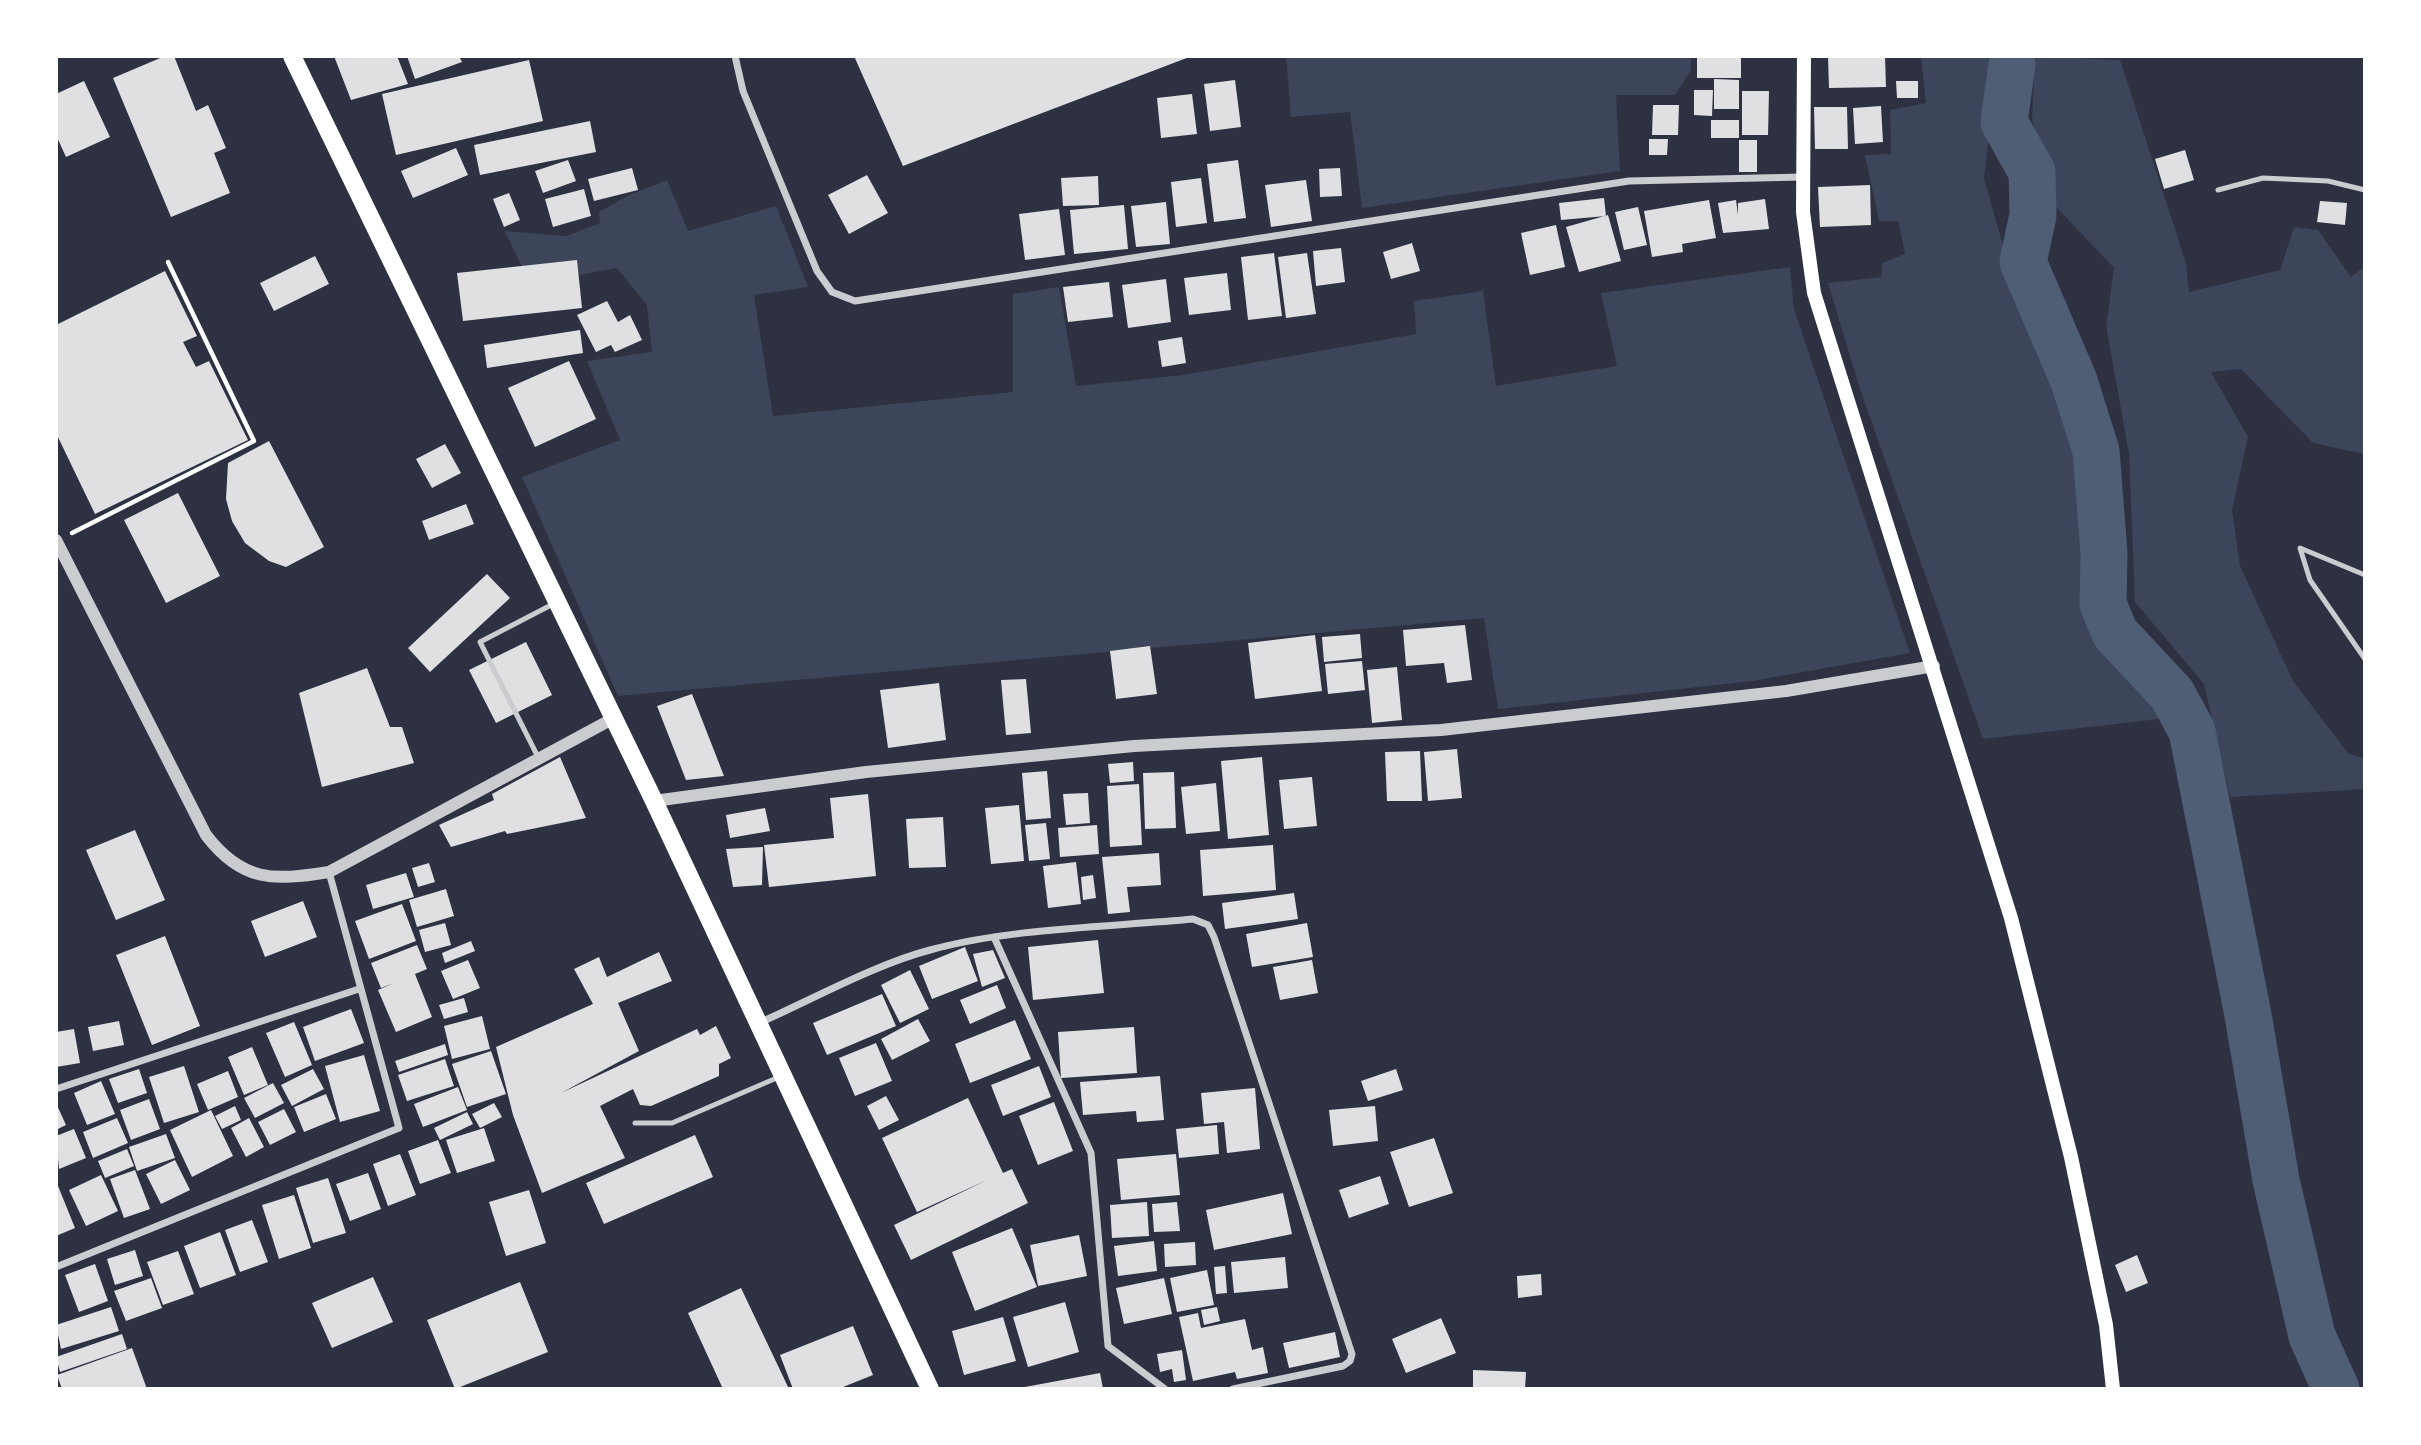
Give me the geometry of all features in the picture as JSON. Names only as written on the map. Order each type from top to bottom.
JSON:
[{"type":"main road","points":[[1804,56],[1802,177],[1808,260],[1819,312],[1934,666],[2011,918],[2053,1078],[2106,1325],[2113,1389]]},
{"type":"main road","points":[[294,58],[351,181],[654,801],[930,1389]]},
{"type":"street","points":[[734,56],[750,109],[817,271],[832,292],[855,301],[1629,181],[1802,177]]},
{"type":"street","points":[[56,540],[206,835],[222,856],[247,873],[289,878],[329,872],[614,718]]},
{"type":"street","points":[[654,801],[866,772],[1134,746],[1441,730],[1786,691],[1934,666]]},
{"type":"street","points":[[56,1267],[399,1128],[329,872]]},
{"type":"street","points":[[758,1023],[913,955],[994,937],[1193,919],[1208,925],[1352,1354],[1350,1361],[1343,1366],[1233,1389]]},
{"type":"street","points":[[994,937],[1091,1153],[1108,1346],[1115,1355],[1165,1389]]},
{"type":"street","points":[[56,1089],[359,989]]},
{"type":"lane","points":[[2218,190],[2263,178],[2328,181],[2365,190]]},
{"type":"lane","points":[[2365,575],[2300,548],[2310,580],[2365,659]]},
{"type":"lane","points":[[539,759],[480,642],[558,602]]},
{"type":"lane","points":[[635,1123],[673,1123],[782,1076]]},
{"type":"path","points":[[71,534],[254,441],[168,262]]},
{"type":"shaded area","points":[[1286,56],[1691,56],[1691,70],[1675,95],[1616,95],[1620,171],[1362,208],[1350,112],[1291,117]]},
{"type":"shaded area","points":[[1921,56],[1998,56],[1984,178],[2002,242],[2084,454],[2087,587],[2100,636],[2168,718],[1983,739],[1860,389],[1828,283],[1881,277],[1882,263],[1905,254],[1898,221],[1879,221],[1865,155],[1891,154],[1890,110],[1926,103]]},
{"type":"shaded area","points":[[2035,56],[2120,60],[2186,263],[2189,292],[2280,270],[2294,227],[2318,230],[2351,277],[2365,266],[2364,454],[2313,443],[2241,369],[2211,372],[2248,437],[2232,510],[2240,566],[2293,681],[2348,753],[2365,759],[2365,789],[2230,797],[2204,684],[2135,602],[2129,454],[2106,326],[2114,268],[2055,206],[2032,120]]},
{"type":"shaded area","points":[[667,180],[688,231],[776,206],[808,287],[754,295],[773,416],[1013,392],[1013,294],[1059,287],[1076,386],[1183,375],[1416,334],[1414,301],[1483,291],[1496,386],[1617,366],[1601,293],[1790,267],[1794,309],[1910,653],[1753,681],[1498,709],[1484,618],[618,696],[522,477],[620,440],[587,361],[652,352],[647,305],[617,268],[530,284],[505,231],[566,236],[600,223],[599,212],[627,196]]},
{"type":"building","points":[[165,56],[174,56],[196,111],[208,105],[226,148],[214,153],[230,193],[171,217],[113,78]]},
{"type":"building","points":[[334,56],[397,56],[408,84],[351,100]]},
{"type":"building","points":[[407,56],[459,56],[462,62],[415,79]]},
{"type":"building","points":[[854,56],[1192,56],[903,166]]},
{"type":"building","points":[[1741,56],[1741,78],[1697,78],[1697,57]]},
{"type":"building","points":[[1828,56],[1885,56],[1886,87],[1829,88]]},
{"type":"building","points":[[529,60],[543,121],[396,155],[382,94]]},
{"type":"building","points":[[1714,79],[1739,80],[1739,109],[1714,109]]},
{"type":"building","points":[[1235,80],[1241,127],[1210,131],[1204,84]]},
{"type":"building","points":[[84,81],[110,137],[66,157],[56,135],[56,94]]},
{"type":"building","points":[[1896,81],[1918,81],[1918,98],[1897,98]]},
{"type":"building","points":[[1694,90],[1713,90],[1712,116],[1694,115]]},
{"type":"building","points":[[1742,91],[1769,91],[1768,135],[1742,135]]},
{"type":"building","points":[[1192,94],[1197,134],[1161,138],[1157,98]]},
{"type":"building","points":[[1653,105],[1679,105],[1678,135],[1652,135]]},
{"type":"building","points":[[1881,106],[1883,142],[1855,144],[1853,108]]},
{"type":"building","points":[[1814,107],[1847,107],[1848,149],[1815,149]]},
{"type":"building","points":[[1711,120],[1739,120],[1739,138],[1711,138]]},
{"type":"building","points":[[590,121],[596,152],[480,175],[474,145]]},
{"type":"building","points":[[1649,139],[1668,139],[1667,155],[1649,155]]},
{"type":"building","points":[[1739,140],[1757,140],[1757,172],[1739,172]]},
{"type":"building","points":[[456,148],[468,175],[413,198],[401,171]]},
{"type":"building","points":[[2185,150],[2194,180],[2164,189],[2155,159]]},
{"type":"building","points":[[568,160],[576,181],[543,193],[535,171]]},
{"type":"building","points":[[1238,160],[1246,218],[1214,222],[1207,164]]},
{"type":"building","points":[[632,168],[638,190],[594,201],[588,179]]},
{"type":"building","points":[[1340,168],[1342,196],[1320,197],[1319,169]]},
{"type":"building","points":[[867,175],[888,213],[849,234],[828,195]]},
{"type":"building","points":[[1098,176],[1099,205],[1063,206],[1061,178]]},
{"type":"building","points":[[1201,178],[1207,223],[1176,227],[1171,182]]},
{"type":"building","points":[[1306,180],[1312,221],[1271,227],[1265,185]]},
{"type":"building","points":[[1870,185],[1871,225],[1820,227],[1818,187]]},
{"type":"building","points":[[584,189],[591,216],[553,227],[545,199]]},
{"type":"building","points":[[509,193],[520,220],[504,227],[493,199]]},
{"type":"building","points":[[1604,198],[1606,216],[1561,220],[1559,203]]},
{"type":"building","points":[[1765,199],[1769,229],[1723,233],[1718,203],[1736,200],[1738,215],[1738,203]]},
{"type":"building","points":[[1709,200],[1716,238],[1682,244],[1683,252],[1652,257],[1644,211]]},
{"type":"building","points":[[2320,201],[2347,203],[2345,225],[2317,222]]},
{"type":"building","points":[[1166,202],[1170,244],[1136,247],[1131,206]]},
{"type":"building","points":[[1124,205],[1128,249],[1074,254],[1070,210]]},
{"type":"building","points":[[1638,207],[1647,245],[1624,250],[1615,212]]},
{"type":"building","points":[[1059,209],[1065,255],[1025,260],[1019,214]]},
{"type":"building","points":[[1608,215],[1621,261],[1579,272],[1566,227]]},
{"type":"building","points":[[1556,225],[1565,267],[1530,275],[1521,233]]},
{"type":"building","points":[[1412,243],[1420,271],[1391,279],[1383,252]]},
{"type":"building","points":[[1341,248],[1345,282],[1316,286],[1313,251]]},
{"type":"building","points":[[1274,253],[1282,316],[1248,320],[1241,257]]},
{"type":"building","points":[[1307,253],[1316,314],[1286,318],[1278,257]]},
{"type":"building","points":[[315,256],[329,284],[274,311],[260,283]]},
{"type":"building","points":[[577,260],[582,308],[463,321],[457,273]]},
{"type":"building","points":[[165,271],[197,336],[183,342],[196,367],[209,361],[248,440],[95,514],[56,433],[56,325]]},
{"type":"building","points":[[1227,273],[1231,310],[1189,315],[1184,278]]},
{"type":"building","points":[[1166,279],[1171,322],[1128,328],[1122,285]]},
{"type":"building","points":[[1109,282],[1113,317],[1068,322],[1063,287]]},
{"type":"building","points":[[607,301],[618,322],[630,315],[642,340],[615,352],[611,345],[596,352],[577,315]]},
{"type":"building","points":[[580,330],[583,353],[487,368],[484,345]]},
{"type":"building","points":[[1182,337],[1186,363],[1162,367],[1158,341]]},
{"type":"building","points":[[569,361],[596,419],[535,447],[508,388]]},
{"type":"building","points":[[269,441],[324,547],[286,567],[269,561],[245,543],[232,521],[226,499],[228,463]]},
{"type":"building","points":[[445,444],[461,473],[432,488],[416,459]]},
{"type":"building","points":[[178,493],[220,576],[166,603],[124,520]]},
{"type":"building","points":[[466,504],[474,524],[429,540],[422,521]]},
{"type":"building","points":[[487,574],[510,598],[430,672],[408,648]]},
{"type":"building","points":[[1465,625],[1472,680],[1447,683],[1444,663],[1406,666],[1403,630]]},
{"type":"building","points":[[1360,634],[1362,658],[1324,662],[1322,637]]},
{"type":"building","points":[[1315,635],[1322,691],[1255,699],[1248,643]]},
{"type":"building","points":[[526,642],[552,695],[496,723],[469,670]]},
{"type":"building","points":[[1150,646],[1157,694],[1116,699],[1110,651]]},
{"type":"building","points":[[1362,661],[1365,690],[1328,694],[1325,664]]},
{"type":"building","points":[[1397,667],[1402,720],[1372,723],[1367,670]]},
{"type":"building","points":[[367,668],[390,727],[402,727],[414,763],[322,787],[299,693]]},
{"type":"building","points":[[1026,679],[1031,733],[1006,735],[1001,680]]},
{"type":"building","points":[[939,683],[946,740],[888,748],[880,690]]},
{"type":"building","points":[[692,694],[724,776],[686,780],[657,706]]},
{"type":"building","points":[[1457,749],[1462,798],[1428,801],[1424,752]]},
{"type":"building","points":[[1420,751],[1422,801],[1387,801],[1385,752]]},
{"type":"building","points":[[560,757],[586,818],[507,834],[505,831],[451,847],[439,825],[494,800],[492,794]]},
{"type":"building","points":[[1262,757],[1269,835],[1228,839],[1221,761]]},
{"type":"building","points":[[1133,762],[1134,781],[1110,783],[1108,764]]},
{"type":"building","points":[[1047,771],[1051,818],[1026,820],[1022,773]]},
{"type":"building","points":[[1174,772],[1176,828],[1145,829],[1143,773]]},
{"type":"building","points":[[1312,777],[1317,826],[1284,829],[1279,780]]},
{"type":"building","points":[[1216,783],[1220,831],[1186,834],[1181,787]]},
{"type":"building","points":[[1139,784],[1142,845],[1110,847],[1107,786]]},
{"type":"building","points":[[1088,793],[1090,823],[1066,825],[1063,794]]},
{"type":"building","points":[[868,794],[876,876],[769,887],[764,845],[834,838],[830,798]]},
{"type":"building","points":[[1019,805],[1024,861],[991,864],[985,808]]},
{"type":"building","points":[[765,808],[770,831],[730,838],[726,815]]},
{"type":"building","points":[[943,817],[946,867],[909,868],[906,819]]},
{"type":"building","points":[[1046,823],[1050,859],[1029,861],[1025,825]]},
{"type":"building","points":[[1097,825],[1099,854],[1060,857],[1058,828]]},
{"type":"building","points":[[135,830],[165,900],[116,920],[86,850]]},
{"type":"building","points":[[1273,845],[1276,890],[1203,896],[1200,850]]},
{"type":"building","points":[[763,847],[762,885],[733,887],[726,849]]},
{"type":"building","points":[[1159,853],[1161,885],[1127,887],[1130,912],[1108,914],[1102,857]]},
{"type":"building","points":[[1076,862],[1081,904],[1048,908],[1043,866]]},
{"type":"building","points":[[429,863],[435,882],[418,887],[412,868]]},
{"type":"building","points":[[406,873],[414,897],[373,909],[366,885]]},
{"type":"building","points":[[1093,875],[1096,898],[1083,900],[1081,877]]},
{"type":"building","points":[[446,889],[454,916],[417,927],[409,900]]},
{"type":"building","points":[[1294,893],[1298,919],[1225,929],[1222,903]]},
{"type":"building","points":[[303,901],[317,937],[265,957],[251,921]]},
{"type":"building","points":[[402,904],[416,941],[369,959],[355,921]]},
{"type":"building","points":[[445,923],[451,945],[425,952],[419,930]]},
{"type":"building","points":[[1307,923],[1313,957],[1252,967],[1246,934]]},
{"type":"building","points":[[165,936],[200,1026],[152,1045],[116,955]]},
{"type":"building","points":[[1098,940],[1104,993],[1033,1000],[1028,947]]},
{"type":"building","points":[[471,941],[475,951],[445,963],[442,953]]},
{"type":"building","points":[[417,945],[427,969],[415,974],[432,1017],[396,1032],[378,990],[394,983],[381,988],[371,963]]},
{"type":"building","points":[[965,947],[978,981],[932,999],[919,966]]},
{"type":"building","points":[[993,950],[1005,978],[982,987],[973,954]]},
{"type":"building","points":[[659,952],[672,981],[618,1003],[639,1051],[561,1093],[697,1029],[700,1035],[716,1026],[731,1058],[719,1064],[719,1076],[651,1106],[640,1105],[633,1089],[600,1106],[625,1158],[542,1193],[513,1115],[496,1047],[593,1004],[574,969],[599,957],[607,977]]},
{"type":"building","points":[[468,960],[480,988],[453,999],[441,971]]},
{"type":"building","points":[[1312,960],[1318,993],[1280,1000],[1273,967]]},
{"type":"building","points":[[910,970],[929,1009],[900,1023],[881,985]]},
{"type":"building","points":[[997,985],[1006,1008],[970,1024],[960,1000]]},
{"type":"building","points":[[882,994],[896,1026],[827,1055],[813,1023]]},
{"type":"building","points":[[464,998],[468,1012],[444,1019],[439,1005]]},
{"type":"building","points":[[351,1009],[364,1043],[315,1061],[303,1027]]},
{"type":"building","points":[[482,1016],[490,1049],[452,1059],[444,1026]]},
{"type":"building","points":[[918,1019],[930,1041],[892,1060],[881,1039]]},
{"type":"building","points":[[1015,1020],[1031,1059],[970,1083],[955,1044]]},
{"type":"building","points":[[119,1021],[124,1045],[93,1051],[88,1027]]},
{"type":"building","points":[[294,1022],[312,1065],[285,1077],[266,1033]]},
{"type":"building","points":[[1134,1027],[1137,1073],[1061,1078],[1058,1032]]},
{"type":"building","points":[[74,1029],[80,1063],[56,1067],[56,1032]]},
{"type":"building","points":[[876,1043],[892,1081],[855,1096],[839,1058]]},
{"type":"building","points":[[445,1044],[448,1055],[399,1072],[395,1061]]},
{"type":"building","points":[[252,1047],[268,1085],[244,1095],[228,1057]]},
{"type":"building","points":[[491,1051],[506,1094],[467,1107],[452,1064]]},
{"type":"building","points":[[364,1055],[380,1111],[340,1122],[325,1066]]},
{"type":"building","points":[[445,1059],[454,1086],[407,1101],[398,1075]]},
{"type":"building","points":[[184,1066],[199,1112],[164,1123],[149,1077]]},
{"type":"building","points":[[1039,1066],[1051,1097],[1003,1116],[991,1085]]},
{"type":"building","points":[[139,1069],[147,1093],[118,1103],[109,1079]]},
{"type":"building","points":[[313,1069],[324,1089],[292,1106],[281,1085]]},
{"type":"building","points":[[1396,1069],[1403,1090],[1368,1101],[1361,1081]]},
{"type":"building","points":[[228,1071],[238,1097],[208,1110],[197,1084]]},
{"type":"building","points":[[1160,1076],[1164,1120],[1137,1122],[1136,1111],[1083,1115],[1080,1082]]},
{"type":"building","points":[[101,1081],[115,1114],[87,1125],[74,1093]]},
{"type":"building","points":[[273,1083],[284,1103],[255,1118],[244,1098]]},
{"type":"building","points":[[458,1087],[467,1110],[423,1127],[414,1104]]},
{"type":"building","points":[[1255,1088],[1260,1149],[1227,1153],[1224,1122],[1204,1124],[1201,1093]]},
{"type":"building","points":[[326,1094],[336,1119],[304,1132],[294,1107]]},
{"type":"building","points":[[886,1096],[899,1120],[879,1130],[867,1106]]},
{"type":"building","points":[[968,1098],[1003,1173],[1012,1169],[1028,1203],[911,1260],[894,1225],[987,1180],[917,1212],[882,1138]]},
{"type":"building","points":[[149,1099],[160,1129],[131,1140],[120,1110]]},
{"type":"building","points":[[1054,1102],[1073,1151],[1038,1165],[1019,1116]]},
{"type":"building","points":[[56,1103],[66,1125],[56,1130]]},
{"type":"building","points":[[494,1103],[502,1117],[480,1128],[472,1114]]},
{"type":"building","points":[[235,1106],[241,1120],[222,1129],[215,1116]]},
{"type":"building","points":[[1375,1106],[1378,1141],[1333,1146],[1329,1110]]},
{"type":"building","points":[[284,1109],[296,1132],[270,1145],[258,1122]]},
{"type":"building","points":[[211,1110],[233,1156],[192,1177],[170,1130]]},
{"type":"building","points":[[467,1112],[473,1124],[440,1140],[434,1128]]},
{"type":"building","points":[[117,1118],[128,1143],[93,1158],[83,1132]]},
{"type":"building","points":[[249,1118],[264,1147],[246,1157],[231,1128]]},
{"type":"building","points":[[1217,1125],[1219,1154],[1179,1158],[1176,1129]]},
{"type":"building","points":[[484,1128],[495,1161],[457,1173],[446,1140]]},
{"type":"building","points":[[74,1129],[86,1158],[59,1169],[56,1136]]},
{"type":"building","points":[[166,1134],[175,1158],[137,1171],[129,1147]]},
{"type":"building","points":[[695,1135],[713,1177],[604,1224],[586,1183]]},
{"type":"building","points":[[1434,1138],[1453,1193],[1409,1207],[1390,1152]]},
{"type":"building","points":[[438,1140],[451,1173],[420,1184],[408,1151]]},
{"type":"building","points":[[127,1149],[134,1166],[105,1178],[98,1161]]},
{"type":"building","points":[[400,1154],[416,1195],[388,1206],[373,1164]]},
{"type":"building","points":[[1176,1154],[1180,1195],[1121,1200],[1117,1159]]},
{"type":"building","points":[[175,1160],[190,1190],[161,1204],[146,1174]]},
{"type":"building","points":[[135,1170],[150,1209],[124,1218],[110,1179]]},
{"type":"building","points":[[368,1173],[381,1209],[350,1221],[336,1184]]},
{"type":"building","points":[[101,1175],[118,1211],[86,1226],[69,1190]]},
{"type":"building","points":[[1380,1176],[1389,1204],[1349,1218],[1339,1190]]},
{"type":"building","points":[[328,1178],[346,1233],[313,1243],[296,1188]]},
{"type":"building","points":[[56,1181],[75,1228],[56,1236]]},
{"type":"building","points":[[529,1190],[546,1243],[506,1256],[489,1202]]},
{"type":"building","points":[[1283,1193],[1292,1234],[1214,1250],[1206,1210]]},
{"type":"building","points":[[294,1195],[311,1248],[279,1259],[262,1205]]},
{"type":"building","points":[[1147,1202],[1149,1236],[1112,1238],[1110,1205]]},
{"type":"building","points":[[1177,1202],[1180,1231],[1154,1232],[1152,1204]]},
{"type":"building","points":[[252,1220],[268,1262],[240,1272],[225,1230]]},
{"type":"building","points":[[1012,1228],[1037,1287],[975,1311],[952,1252]]},
{"type":"building","points":[[220,1232],[236,1275],[200,1288],[184,1246]]},
{"type":"building","points":[[1079,1235],[1087,1276],[1038,1286],[1030,1245]]},
{"type":"building","points":[[1154,1241],[1157,1271],[1118,1276],[1114,1246]]},
{"type":"building","points":[[1195,1242],[1196,1265],[1165,1267],[1164,1244]]},
{"type":"building","points":[[135,1250],[143,1276],[115,1285],[107,1259]]},
{"type":"building","points":[[178,1251],[194,1294],[163,1305],[147,1262]]},
{"type":"building","points":[[2137,1255],[2148,1283],[2126,1292],[2115,1265]]},
{"type":"building","points":[[1285,1257],[1288,1288],[1234,1293],[1231,1262]]},
{"type":"building","points":[[95,1264],[108,1301],[79,1312],[65,1275]]},
{"type":"building","points":[[1225,1266],[1227,1293],[1216,1294],[1214,1267]]},
{"type":"building","points":[[1207,1270],[1214,1305],[1177,1312],[1170,1278]]},
{"type":"building","points":[[1541,1274],[1542,1295],[1518,1298],[1517,1276]]},
{"type":"building","points":[[373,1277],[393,1322],[332,1348],[312,1303]]},
{"type":"building","points":[[151,1278],[162,1308],[126,1321],[114,1291]]},
{"type":"building","points":[[1164,1278],[1172,1314],[1124,1324],[1116,1288]]},
{"type":"building","points":[[520,1282],[548,1352],[455,1389],[427,1320]]},
{"type":"building","points":[[741,1288],[789,1389],[723,1389],[688,1313]]},
{"type":"building","points":[[1065,1302],[1079,1352],[1028,1367],[1013,1317]]},
{"type":"building","points":[[111,1307],[119,1331],[61,1349],[56,1325]]},
{"type":"building","points":[[1217,1307],[1220,1321],[1204,1325],[1201,1310]]},
{"type":"building","points":[[1198,1313],[1201,1328],[1245,1319],[1252,1350],[1263,1347],[1268,1373],[1237,1379],[1235,1372],[1193,1381],[1179,1317]]},
{"type":"building","points":[[1003,1317],[1016,1361],[964,1375],[952,1331]]},
{"type":"building","points":[[1441,1318],[1456,1353],[1406,1373],[1392,1339]]},
{"type":"building","points":[[853,1326],[873,1375],[838,1389],[793,1389],[780,1355]]},
{"type":"building","points":[[1335,1332],[1340,1357],[1289,1368],[1283,1343]]},
{"type":"building","points":[[122,1334],[127,1349],[60,1372],[56,1357]]},
{"type":"building","points":[[132,1348],[147,1389],[62,1389],[57,1375]]},
{"type":"building","points":[[1182,1350],[1186,1380],[1174,1382],[1172,1369],[1160,1372],[1157,1354]]},
{"type":"building","points":[[1473,1370],[1526,1372],[1525,1389],[1473,1389]]},
{"type":"building","points":[[1100,1373],[1103,1389],[1025,1389],[1025,1387]]},
{"type":"waterway","points":[[2012,64],[2004,122],[2032,172],[2033,215],[2023,262],[2074,381],[2096,451],[2104,553],[2103,604],[2115,633],[2172,694],[2192,731],[2248,1015],[2276,1180],[2312,1336],[2336,1389]]}]
